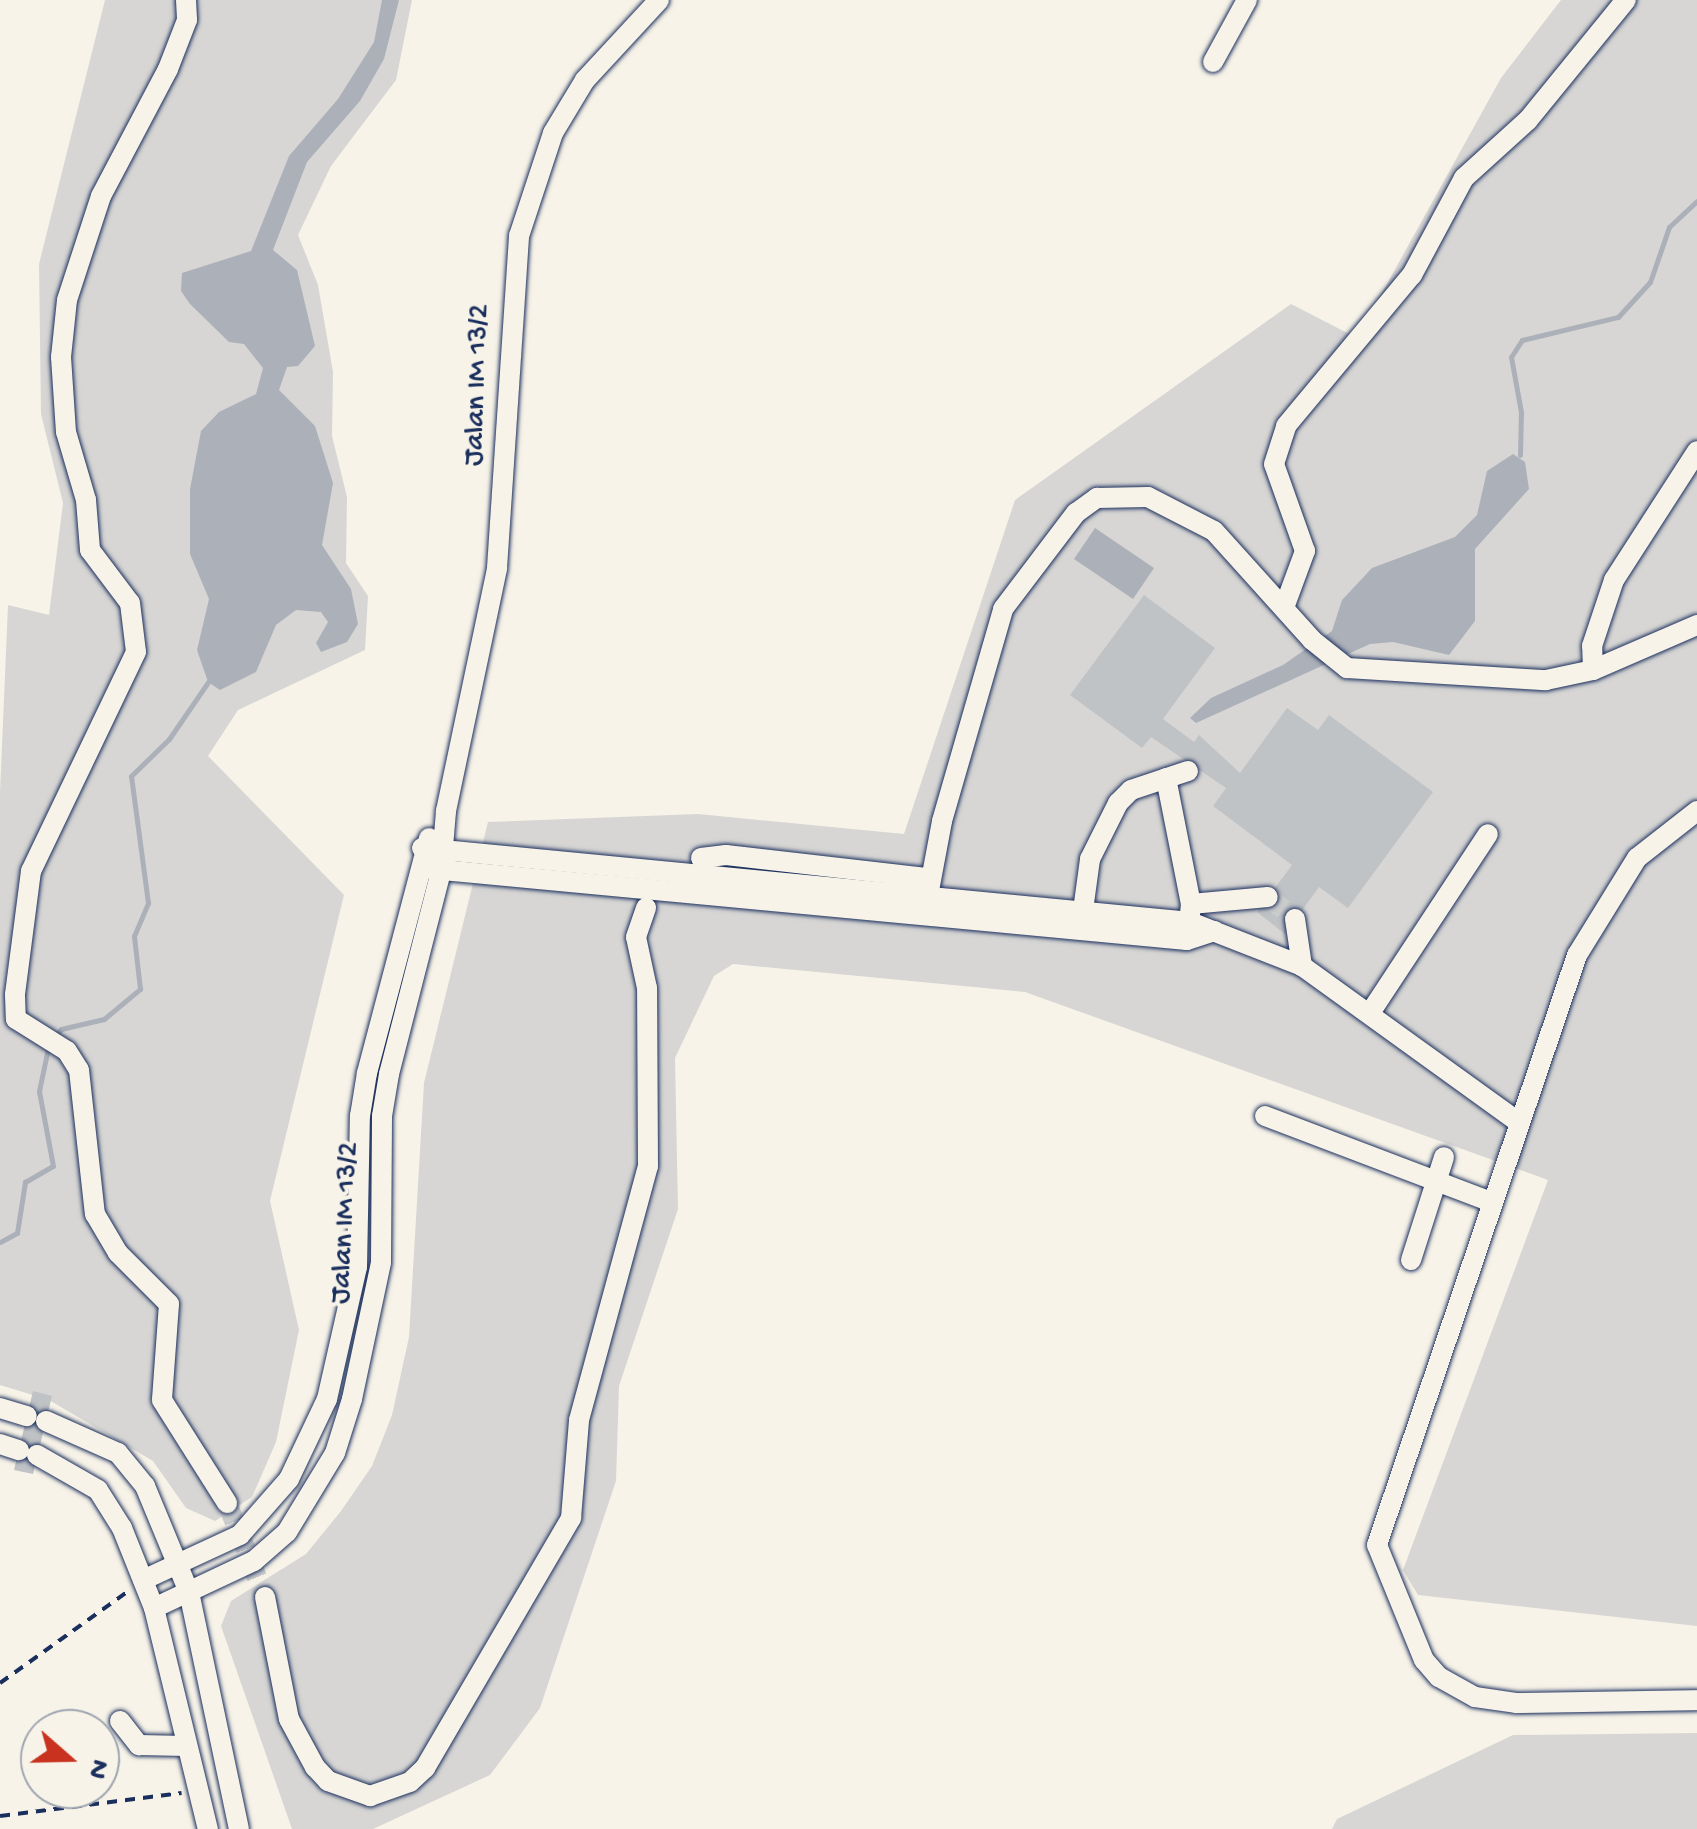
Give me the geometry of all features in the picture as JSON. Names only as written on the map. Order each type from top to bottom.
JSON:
[{"type":"street","points":[[186,0],[187,20],[168,69],[100,196],[67,300],[61,357],[66,432],[86,500],[84,526],[90,550],[130,603],[137,628],[136,652],[31,872],[15,995],[16,1019],[66,1051],[79,1070],[95,1214],[118,1253],[168,1304],[162,1400],[227,1504]]},
{"type":"street","name":"Jalan IM 13/2","points":[[154,1608],[254,1561],[287,1532],[335,1453],[381,1262],[382,1116],[388,1074],[442,860],[446,810],[497,568],[513,278],[532,185],[584,80],[659,0]]},
{"type":"street","points":[[1213,62],[1247,0]]},
{"type":"street","points":[[1285,605],[1305,551],[1274,464],[1286,426],[1412,275],[1464,178],[1528,120],[1626,0]]},
{"type":"street","points":[[1593,670],[1595,632],[1614,580],[1697,451]]},
{"type":"street","points":[[929,887],[992,636],[1022,580],[1076,513],[1097,498],[1148,497],[1214,531],[1336,664],[1546,680],[1593,670],[1697,625]]},
{"type":"street","points":[[1082,920],[1090,858],[1105,822],[1131,790],[1188,771]]},
{"type":"street","points":[[1166,778],[1189,922]]},
{"type":"street","name":"Jalan IM 13/2","points":[[143,1580],[240,1535],[289,1479],[327,1399],[357,1267],[364,1088],[420,858],[446,810]]},
{"type":"street","points":[[1697,811],[1645,849],[1600,908],[1563,992],[1489,1201],[1377,1546],[1383,1571],[1404,1600],[1424,1660],[1438,1677],[1475,1697],[1516,1703],[1697,1700]]},
{"type":"street","points":[[1370,1013],[1488,834]]},
{"type":"street","points":[[701,858],[726,855],[929,887],[971,910]]},
{"type":"street","points":[[420,858],[1082,920],[1189,922],[1302,966],[1518,1122]]},
{"type":"street","points":[[818,895],[929,887]]},
{"type":"street","points":[[1189,922],[1268,897]]},
{"type":"street","points":[[265,1596],[290,1719],[315,1766],[328,1780],[370,1796],[410,1782],[426,1768],[572,1518],[579,1420],[648,1166],[647,988],[636,937],[646,908]]},
{"type":"street","points":[[1295,920],[1302,966]]},
{"type":"street","points":[[1265,1116],[1489,1201]]},
{"type":"street","points":[[1411,1260],[1444,1157]]},
{"type":"street","points":[[0,1408],[91,1438],[132,1465],[189,1592],[239,1829]]},
{"type":"street","points":[[19,1450],[98,1490],[143,1580],[154,1608],[208,1829]]},
{"type":"street","points":[[120,1720],[139,1745],[186,1746]]},
{"type":"path","points":[[0,1683],[143,1580]]},
{"type":"path","points":[[0,1816],[197,1791]]},
{"type":"shaded area","points":[[105,0],[412,0],[396,80],[331,166],[298,235],[318,285],[333,372],[332,436],[347,497],[346,563],[368,596],[365,650],[238,710],[208,756],[344,895],[270,1201],[299,1330],[276,1442],[252,1497],[215,1521],[186,1508],[153,1461],[49,1400],[0,1385],[0,792],[8,605],[49,615],[63,503],[41,414],[39,264]]},
{"type":"shaded area","points":[[382,0],[399,0],[384,59],[360,101],[307,162],[273,250],[297,270],[315,346],[298,366],[287,367],[279,390],[315,426],[333,483],[322,545],[351,589],[358,624],[347,642],[321,652],[316,643],[328,622],[321,612],[296,610],[276,625],[256,672],[220,690],[208,682],[197,650],[209,599],[190,554],[190,489],[201,431],[219,412],[256,394],[263,368],[244,344],[229,342],[190,304],[181,291],[182,273],[251,251],[289,156],[338,99],[374,42]]},
{"type":"shaded area","points":[[1561,0],[1697,0],[1697,1626],[1418,1595],[1403,1570],[1548,1180],[1025,992],[733,964],[714,976],[675,1058],[678,1209],[619,1386],[616,1481],[540,1708],[490,1775],[373,1829],[292,1829],[221,1626],[231,1601],[306,1554],[341,1511],[372,1466],[392,1415],[409,1337],[424,1083],[488,822],[698,814],[904,834],[1015,500],[1291,304],[1357,338],[1501,78]]},
{"type":"shaded area","points":[[1513,454],[1525,462],[1529,489],[1475,549],[1475,621],[1449,655],[1393,642],[1370,644],[1196,723],[1190,718],[1211,698],[1283,665],[1332,631],[1342,600],[1372,568],[1455,537],[1477,515],[1487,471]]},
{"type":"shaded area","points":[[1095,528],[1154,568],[1133,599],[1074,559]]},
{"type":"shaded area","points":[[1697,1733],[1697,1829],[1332,1829],[1337,1819],[1513,1735]]},
{"type":"building","points":[[1144,595],[1215,648],[1163,719],[1194,742],[1199,735],[1240,773],[1287,708],[1318,730],[1329,715],[1433,792],[1348,908],[1319,887],[1285,934],[1257,912],[1292,865],[1213,806],[1226,788],[1151,737],[1142,748],[1070,695]]},
{"type":"building","points":[[33,1391],[52,1396],[33,1474],[14,1470]]},
{"type":"waterway","points":[[1520,455],[1521,412],[1511,357],[1522,340],[1618,317],[1650,282],[1669,227],[1697,201]]},
{"type":"waterway","points":[[53,1038],[61,1029],[104,1019],[140,989],[134,936],[148,903],[131,776],[169,739],[208,682]]},
{"type":"waterway","points":[[0,1242],[17,1233],[25,1182],[53,1166],[39,1091],[48,1048]]},
{"type":"tunnel","points":[[1268,897],[1295,919]]},
{"type":"tunnel","points":[[227,1503],[265,1597]]}]
